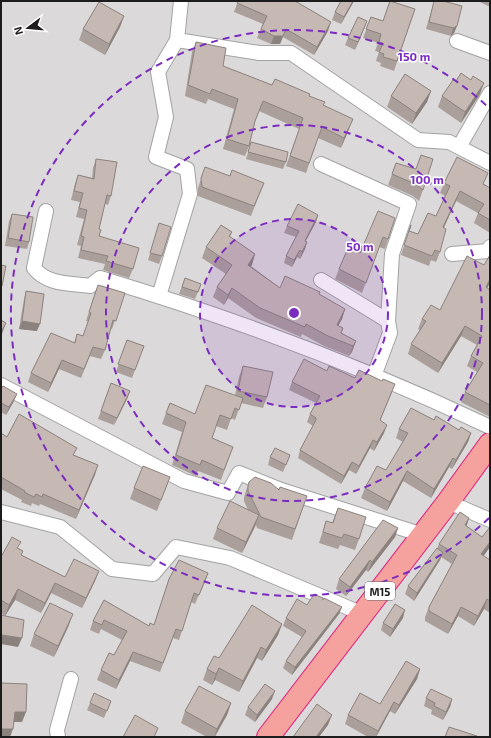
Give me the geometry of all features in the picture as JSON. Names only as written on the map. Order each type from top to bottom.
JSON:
[{"type":"highway","name":"M15","points":[[268,737],[423,535],[490,444]]},
{"type":"street","points":[[159,296],[190,194],[187,169],[156,157],[166,117],[158,72],[177,40],[181,1]]},
{"type":"street","points":[[177,40],[259,54],[291,53],[418,140],[449,142],[490,163]]},
{"type":"street","points":[[457,41],[490,53]]},
{"type":"street","points":[[459,147],[490,94]]},
{"type":"street","points":[[321,164],[409,204],[392,254],[388,321],[390,333],[374,376]]},
{"type":"street","points":[[46,211],[34,268],[40,276],[49,280],[90,286],[100,278],[159,296],[325,355],[427,397],[490,427]]},
{"type":"street","points":[[452,254],[488,251],[490,247]]},
{"type":"street","points":[[321,280],[388,321]]},
{"type":"street","points":[[1,385],[184,481],[228,493],[239,473],[281,490],[423,535]]},
{"type":"street","points":[[448,502],[490,520]]},
{"type":"street","points":[[1,512],[60,527],[112,569],[153,574],[176,548],[230,558],[363,614]]},
{"type":"street","points":[[58,737],[57,730],[71,679]]},
{"type":"shaded area","points":[[1,1],[490,1],[490,737],[1,737]]},
{"type":"building","points":[[238,1],[295,1],[331,22],[317,47],[286,29],[283,36],[274,36],[261,29],[267,16],[237,3]]},
{"type":"building","points":[[341,1],[353,1],[344,17],[335,12]]},
{"type":"building","points":[[390,1],[415,9],[397,61],[383,57],[384,54],[379,52],[383,43],[379,42],[381,34],[366,29],[371,17],[383,21]]},
{"type":"building","points":[[434,1],[443,1],[462,6],[457,26],[453,28],[429,22]]},
{"type":"building","points":[[99,2],[124,16],[109,44],[83,29]]},
{"type":"building","points":[[358,17],[367,21],[358,42],[348,38]]},
{"type":"building","points":[[196,42],[226,48],[223,66],[272,85],[275,79],[310,94],[309,96],[325,102],[323,105],[353,119],[344,138],[322,127],[309,163],[290,156],[303,118],[263,101],[255,121],[249,146],[227,139],[238,99],[212,89],[210,94],[188,85]]},
{"type":"building","points":[[461,73],[471,80],[473,76],[484,83],[465,112],[442,96],[453,80],[456,81]]},
{"type":"building","points":[[405,74],[431,91],[416,113],[391,96]]},
{"type":"building","points":[[251,142],[288,152],[286,162],[248,152]]},
{"type":"building","points":[[421,155],[433,159],[423,190],[417,185],[392,174],[396,163],[416,169]]},
{"type":"building","points":[[457,157],[488,173],[483,184],[490,188],[490,220],[478,213],[484,204],[460,191],[443,227],[446,229],[440,252],[435,250],[432,256],[404,245],[411,225],[409,231],[418,234],[428,213],[436,216],[450,186],[444,183]]},
{"type":"building","points":[[96,159],[117,162],[111,196],[107,195],[99,229],[101,230],[99,236],[139,248],[133,269],[106,261],[108,256],[81,250],[84,237],[81,236],[87,210],[79,208],[83,193],[74,191],[78,175],[94,179]]},
{"type":"building","points":[[205,167],[230,176],[232,170],[264,183],[254,206],[202,187],[201,178]]},
{"type":"building","points":[[298,204],[318,215],[305,241],[307,242],[302,252],[300,250],[294,260],[286,256],[299,231],[287,226]]},
{"type":"building","points":[[378,211],[395,218],[388,239],[383,237],[366,283],[339,269],[348,248],[360,253]]},
{"type":"building","points":[[12,214],[33,217],[29,242],[8,238]]},
{"type":"building","points":[[159,223],[171,227],[162,256],[150,253]]},
{"type":"building","points":[[221,225],[232,232],[229,236],[255,254],[248,265],[280,288],[285,276],[320,292],[319,294],[345,309],[337,325],[343,328],[341,333],[356,341],[353,346],[328,336],[306,324],[305,327],[260,308],[232,288],[228,295],[217,287],[232,265],[206,247]]},
{"type":"building","points":[[490,255],[490,279],[486,287],[490,290],[490,405],[465,392],[483,363],[471,356],[482,336],[465,326],[442,363],[411,344],[426,321],[422,319],[431,305],[440,310],[467,256],[484,265]]},
{"type":"building","points":[[1,265],[6,266],[2,286],[1,286]]},
{"type":"building","points":[[185,278],[201,284],[198,292],[182,287]]},
{"type":"building","points":[[98,285],[125,293],[116,321],[113,320],[105,350],[93,347],[84,369],[62,360],[51,383],[31,373],[51,333],[75,343],[77,334],[83,336]]},
{"type":"building","points":[[26,291],[44,294],[40,324],[22,321]]},
{"type":"building","points":[[1,320],[6,323],[1,332]]},
{"type":"building","points":[[127,340],[144,346],[135,370],[118,364]]},
{"type":"building","points":[[304,359],[327,371],[329,366],[355,378],[359,370],[382,381],[383,379],[395,384],[380,420],[387,425],[377,442],[373,440],[359,466],[352,462],[344,476],[300,450],[316,420],[316,418],[310,414],[320,396],[292,382]]},
{"type":"building","points":[[243,366],[273,372],[267,397],[238,391]]},
{"type":"building","points":[[111,383],[130,391],[117,418],[101,411]]},
{"type":"building","points":[[206,385],[243,398],[239,410],[235,408],[231,419],[220,415],[212,438],[233,447],[224,470],[202,460],[200,465],[176,455],[186,422],[166,413],[170,403],[195,414]]},
{"type":"building","points":[[3,386],[17,394],[9,407],[1,403],[1,389]]},
{"type":"building","points":[[411,408],[434,420],[436,416],[459,430],[461,427],[471,433],[456,460],[453,458],[434,489],[407,471],[390,502],[365,488],[377,466],[386,470],[408,433],[399,429]]},
{"type":"building","points":[[19,414],[77,448],[73,455],[98,465],[79,510],[43,494],[42,497],[36,494],[34,497],[1,477],[1,433],[7,437]]},
{"type":"building","points":[[275,448],[290,455],[286,465],[270,457]]},
{"type":"building","points":[[143,466],[170,477],[161,500],[134,488]]},
{"type":"building","points":[[255,477],[271,483],[279,490],[280,487],[307,496],[295,529],[261,517],[248,491],[249,482]]},
{"type":"building","points":[[230,501],[259,515],[246,542],[217,528]]},
{"type":"building","points":[[338,508],[366,517],[359,539],[344,534],[342,538],[323,532],[326,521],[333,523]]},
{"type":"building","points":[[460,512],[469,518],[465,525],[482,537],[490,527],[490,542],[481,554],[490,560],[490,601],[487,599],[478,616],[461,607],[452,624],[429,611],[429,607],[457,555],[439,544]]},
{"type":"building","points":[[383,520],[398,528],[372,562],[370,560],[350,587],[339,579]]},
{"type":"building","points":[[12,537],[21,542],[17,548],[23,551],[21,555],[65,577],[74,559],[99,571],[86,598],[55,583],[45,603],[18,589],[9,605],[1,600],[1,557]]},
{"type":"building","points":[[437,548],[443,553],[417,593],[408,586]]},
{"type":"building","points":[[179,560],[208,573],[199,595],[194,593],[182,631],[176,629],[163,663],[133,652],[119,680],[101,670],[109,653],[114,655],[127,631],[104,620],[102,625],[93,621],[104,600],[149,626],[150,623],[154,625],[169,579]]},
{"type":"building","points":[[314,594],[323,598],[323,600],[324,598],[342,607],[295,667],[286,661],[306,631],[286,618],[297,599],[307,605]]},
{"type":"building","points":[[50,603],[73,614],[58,646],[34,634]]},
{"type":"building","points":[[395,604],[405,610],[393,629],[383,623]]},
{"type":"building","points":[[252,605],[282,624],[266,650],[261,647],[243,681],[219,668],[216,674],[207,669],[214,656],[219,658]]},
{"type":"building","points":[[1,615],[24,620],[22,638],[2,635],[1,642]]},
{"type":"building","points":[[406,661],[420,669],[399,705],[394,702],[378,731],[348,715],[360,693],[380,704]]},
{"type":"building","points":[[1,683],[27,684],[26,712],[15,712],[13,729],[1,729]]},
{"type":"building","points":[[265,684],[275,691],[257,715],[248,707]]},
{"type":"building","points":[[199,686],[231,703],[217,729],[185,711]]},
{"type":"building","points":[[431,689],[452,699],[446,712],[434,706],[435,703],[426,698]]},
{"type":"building","points":[[94,693],[111,701],[107,711],[90,703]]},
{"type":"building","points":[[317,704],[332,715],[316,737],[293,737]]},
{"type":"building","points":[[135,715],[158,728],[154,737],[123,737]]},
{"type":"building","points":[[449,727],[477,736],[445,737]]}]
